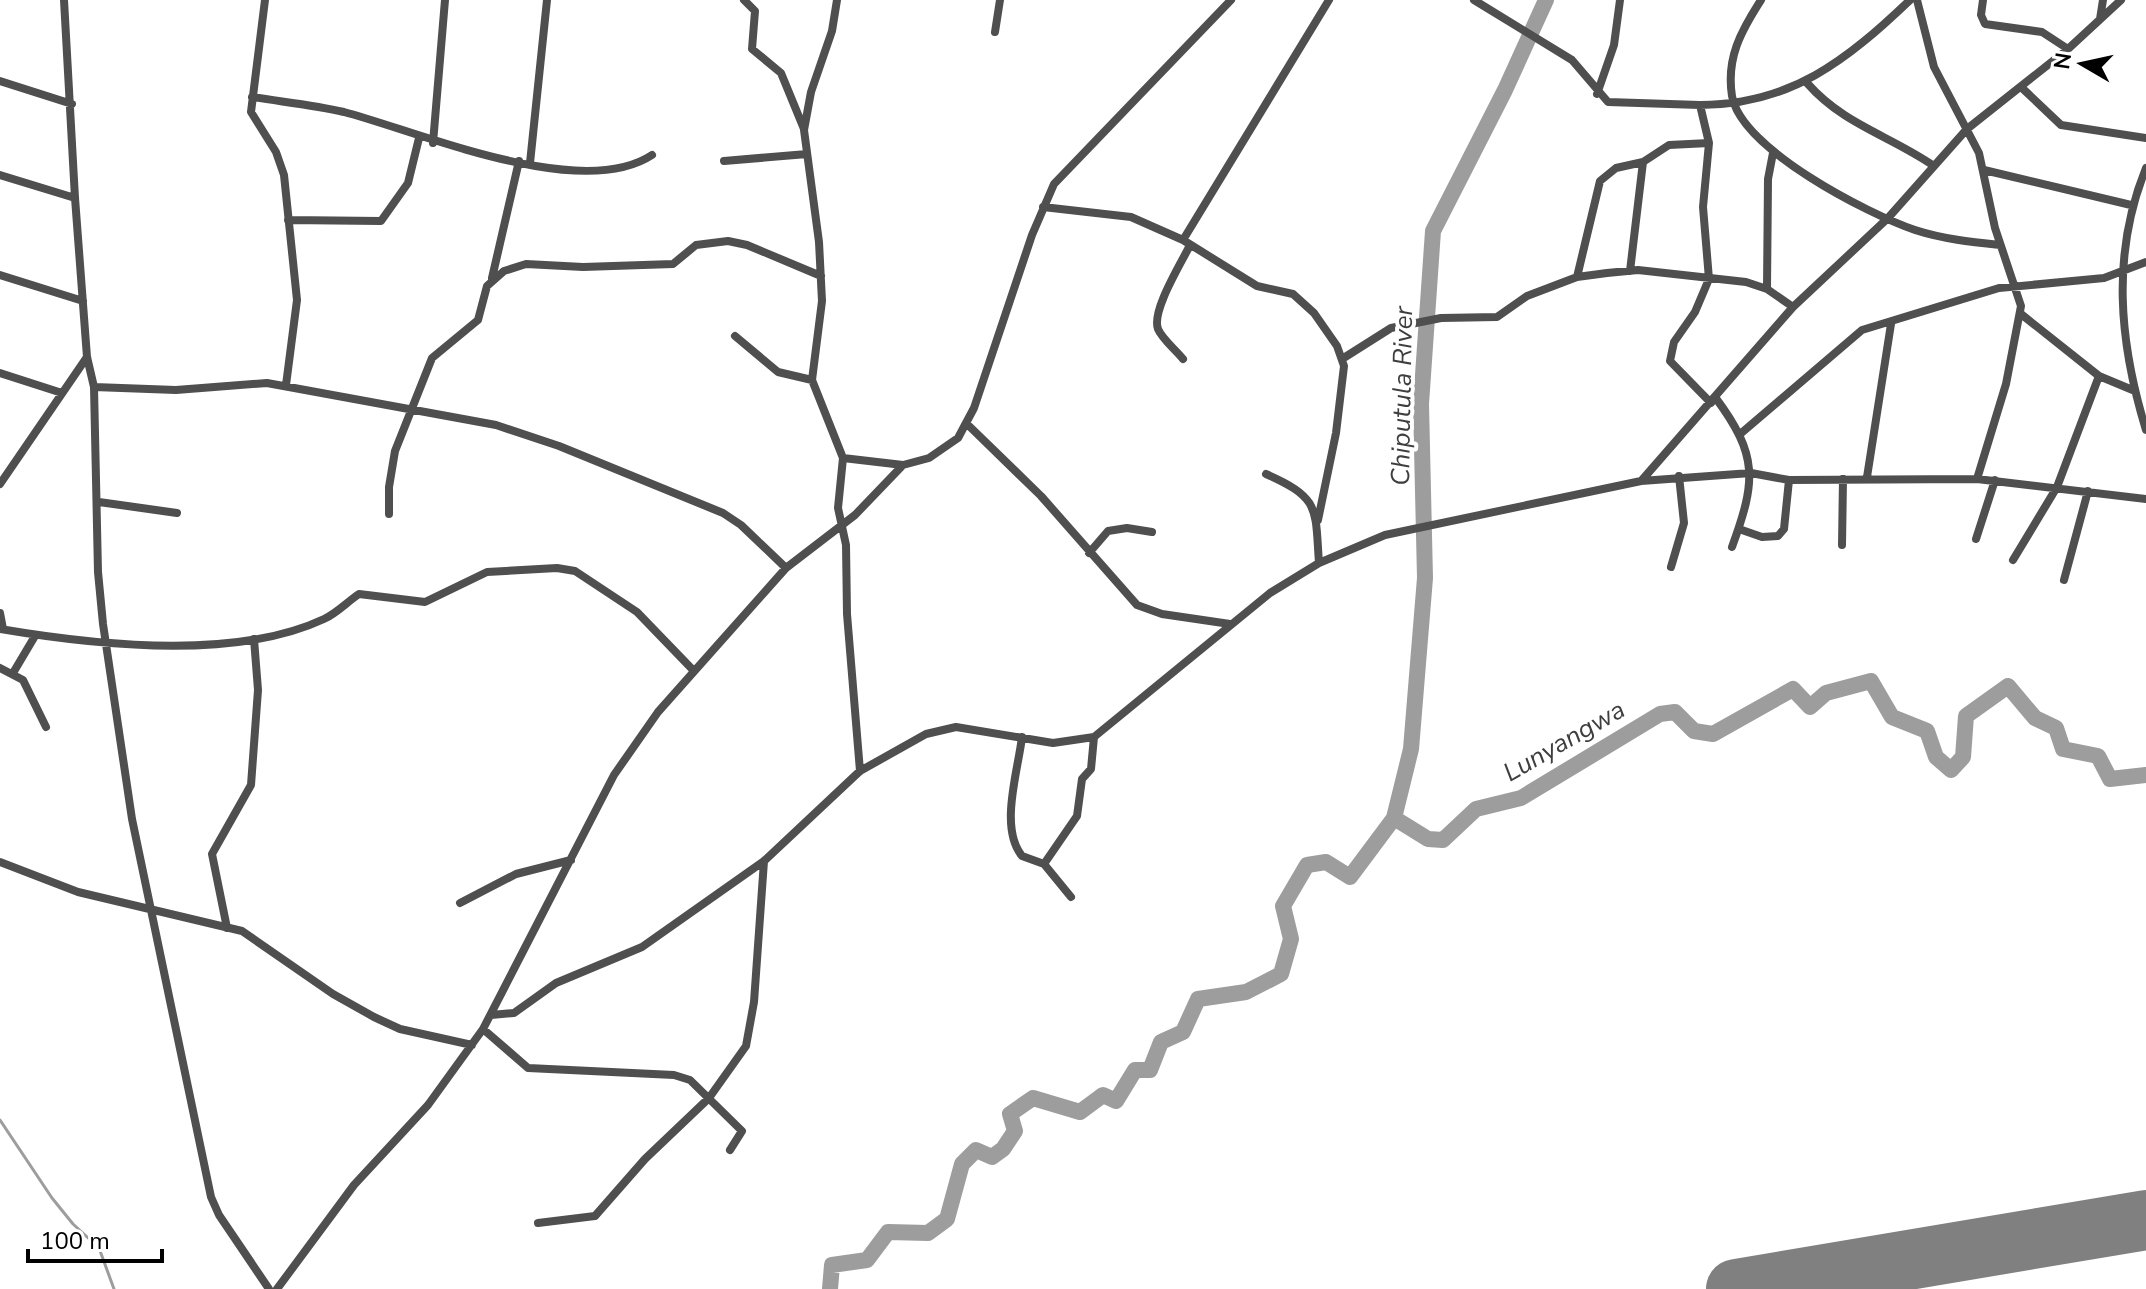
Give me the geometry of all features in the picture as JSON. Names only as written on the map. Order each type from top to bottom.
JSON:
[{"type":"street","points":[[63,0],[87,357],[94,387],[99,502],[98,572],[132,819],[215,1208],[269,1289]]},
{"type":"street","points":[[265,0],[252,97],[253,120],[276,152],[282,169],[297,300],[286,385]]},
{"type":"street","points":[[433,143],[445,0]]},
{"type":"street","points":[[530,163],[547,0]]},
{"type":"street","points":[[804,130],[811,92],[832,31],[837,0]]},
{"type":"street","points":[[995,32],[1000,0]]},
{"type":"street","points":[[277,1289],[354,1185],[428,1105],[483,1029],[631,748],[693,670],[786,568],[842,525],[903,465],[945,450],[966,423],[1043,207],[1066,169],[1231,0]]},
{"type":"street","points":[[1183,359],[1158,329],[1157,318],[1166,292],[1187,243],[1329,0]]},
{"type":"street","points":[[1597,94],[1614,45],[1620,0]]},
{"type":"street","points":[[1761,0],[1734,45],[1730,68],[1734,105],[1753,133],[1787,164],[1888,218],[1934,235],[2000,245]]},
{"type":"street","points":[[1476,1],[1572,60],[1597,94],[1608,102],[1734,105],[1807,83],[1910,0]]},
{"type":"street","points":[[1917,0],[1934,67],[1967,129],[1984,170],[2000,245],[2015,285],[2021,314],[2006,384],[1977,479]]},
{"type":"street","points":[[1983,0],[1981,15],[1985,24],[2042,32],[2068,49]]},
{"type":"street","points":[[2099,20],[2103,0]]},
{"type":"street","points":[[1641,481],[1793,307],[1888,218],[1967,129],[2068,49],[2121,0]]},
{"type":"street","points":[[748,1],[756,21],[752,49],[781,73],[804,130],[822,301],[812,380],[843,458],[838,499],[860,771]]},
{"type":"street","points":[[0,81],[72,104]]},
{"type":"street","points":[[1807,83],[1827,106],[1844,118],[1903,144],[1934,166]]},
{"type":"street","points":[[2021,87],[2061,125],[2146,138]]},
{"type":"street","points":[[252,97],[341,112],[486,157],[608,172],[631,167],[652,155]]},
{"type":"street","points":[[1700,105],[1709,143],[1703,207],[1709,279],[1695,312],[1680,330],[1669,352],[1670,361],[1713,400],[1739,435],[1751,473],[1749,498],[1732,547]]},
{"type":"street","points":[[288,220],[381,221],[408,183],[419,138]]},
{"type":"street","points":[[1577,277],[1600,181],[1616,168],[1643,162],[1669,145],[1709,143]]},
{"type":"street","points":[[1767,289],[1768,179],[1773,153]]},
{"type":"street","points":[[724,161],[807,154]]},
{"type":"street","points":[[389,514],[392,465],[411,409],[436,352],[478,320],[492,279],[519,161]]},
{"type":"street","points":[[1630,271],[1643,162]]},
{"type":"street","points":[[2146,168],[2131,205],[2121,274],[2123,321],[2135,391],[2146,430]]},
{"type":"street","points":[[1984,170],[2131,205]]},
{"type":"street","points":[[0,175],[75,198]]},
{"type":"street","points":[[1043,207],[1131,217],[1187,243],[1257,286],[1293,294],[1314,313],[1342,359],[1342,397],[1318,520],[1319,563]]},
{"type":"street","points":[[492,279],[526,264],[583,267],[673,264],[696,245],[728,241],[747,245],[821,276]]},
{"type":"street","points":[[1739,435],[1862,330],[1891,324],[1965,298],[2015,285],[2077,282],[2121,274],[2146,262]]},
{"type":"street","points":[[1342,359],[1391,328],[1441,318],[1497,317],[1527,296],[1577,277],[1630,271],[1746,282],[1767,289],[1793,307]]},
{"type":"street","points":[[0,275],[83,301]]},
{"type":"street","points":[[2021,314],[2099,376],[2135,391]]},
{"type":"street","points":[[1867,477],[1891,324]]},
{"type":"street","points":[[735,336],[778,372],[812,380]]},
{"type":"street","points":[[0,484],[4,471],[87,357]]},
{"type":"street","points":[[0,373],[62,393]]},
{"type":"street","points":[[2013,560],[2057,487],[2099,376]]},
{"type":"street","points":[[94,387],[163,390],[221,383],[286,385],[496,425],[559,446],[723,513],[741,525],[786,568]]},
{"type":"street","points":[[966,423],[1041,496],[1137,605],[1162,614],[1230,624]]},
{"type":"street","points":[[843,458],[903,465]]},
{"type":"street","points":[[491,1015],[514,1013],[556,983],[625,957],[764,861],[860,771],[940,729],[979,729],[1053,743],[1094,737],[1270,593],[1319,563],[1385,535],[1641,481],[1679,476],[1751,473],[1789,480],[1867,477],[1977,479],[2146,499]]},
{"type":"street","points":[[1266,474],[1302,492],[1318,520]]},
{"type":"street","points":[[1671,567],[1684,523],[1679,476]]},
{"type":"street","points":[[1842,545],[1843,479]]},
{"type":"street","points":[[1739,529],[1762,537],[1778,536],[1784,529],[1789,480]]},
{"type":"street","points":[[1976,539],[1995,480]]},
{"type":"street","points":[[2064,580],[2088,491]]},
{"type":"street","points":[[99,502],[177,513]]},
{"type":"street","points":[[1089,553],[1108,531],[1127,528],[1152,532]]},
{"type":"street","points":[[0,613],[2,629],[35,636],[106,644],[228,644],[324,619],[359,594],[425,602],[487,572],[557,568],[575,571],[621,600],[660,633],[693,670]]},
{"type":"street","points":[[13,673],[35,636]]},
{"type":"street","points":[[227,928],[212,854],[251,785],[258,690],[254,639]]},
{"type":"street","points":[[0,668],[23,680],[46,727]]},
{"type":"street","points":[[1022,737],[1012,817],[1013,839],[1022,856],[1044,864],[1071,897]]},
{"type":"street","points":[[1044,864],[1077,816],[1082,779],[1091,769],[1094,737]]},
{"type":"street","points":[[460,903],[516,874],[571,860]]},
{"type":"street","points":[[538,1223],[595,1216],[645,1159],[709,1098],[741,1054],[751,1029],[764,861]]},
{"type":"street","points":[[0,862],[61,887],[255,937],[333,994],[374,1017],[408,1031],[472,1045]]},
{"type":"street","points":[[483,1029],[528,1068],[682,1076],[742,1131],[730,1150]]},
{"type":"waterway","name":"Chiputula River","points":[[1394,818],[1411,749],[1425,578],[1421,404],[1433,231],[1505,90],[1546,0]]},
{"type":"waterway","name":"Lunyangwa","points":[[830,1289],[832,1265],[867,1260],[888,1232],[928,1233],[947,1219],[962,1164],[976,1150],[992,1157],[1003,1149],[1015,1131],[1010,1114],[1033,1098],[1080,1112],[1103,1095],[1116,1101],[1135,1070],[1150,1070],[1161,1042],[1183,1032],[1198,999],[1246,992],[1281,974],[1291,939],[1283,906],[1307,865],[1326,862],[1350,877],[1394,818],[1428,839],[1443,840],[1476,809],[1521,798],[1660,714],[1675,712],[1694,731],[1713,734],[1793,689],[1810,707],[1826,693],[1871,681],[1892,717],[1927,731],[1936,757],[1951,770],[1963,757],[1966,716],[2008,686],[2035,718],[2056,728],[2063,749],[2098,756],[2110,779],[2146,775]]},
{"type":"waterway","points":[[0,1120],[52,1198],[73,1224],[99,1248],[114,1289]]},
{"type":"runway","points":[[1736,1289],[2146,1220]]}]
